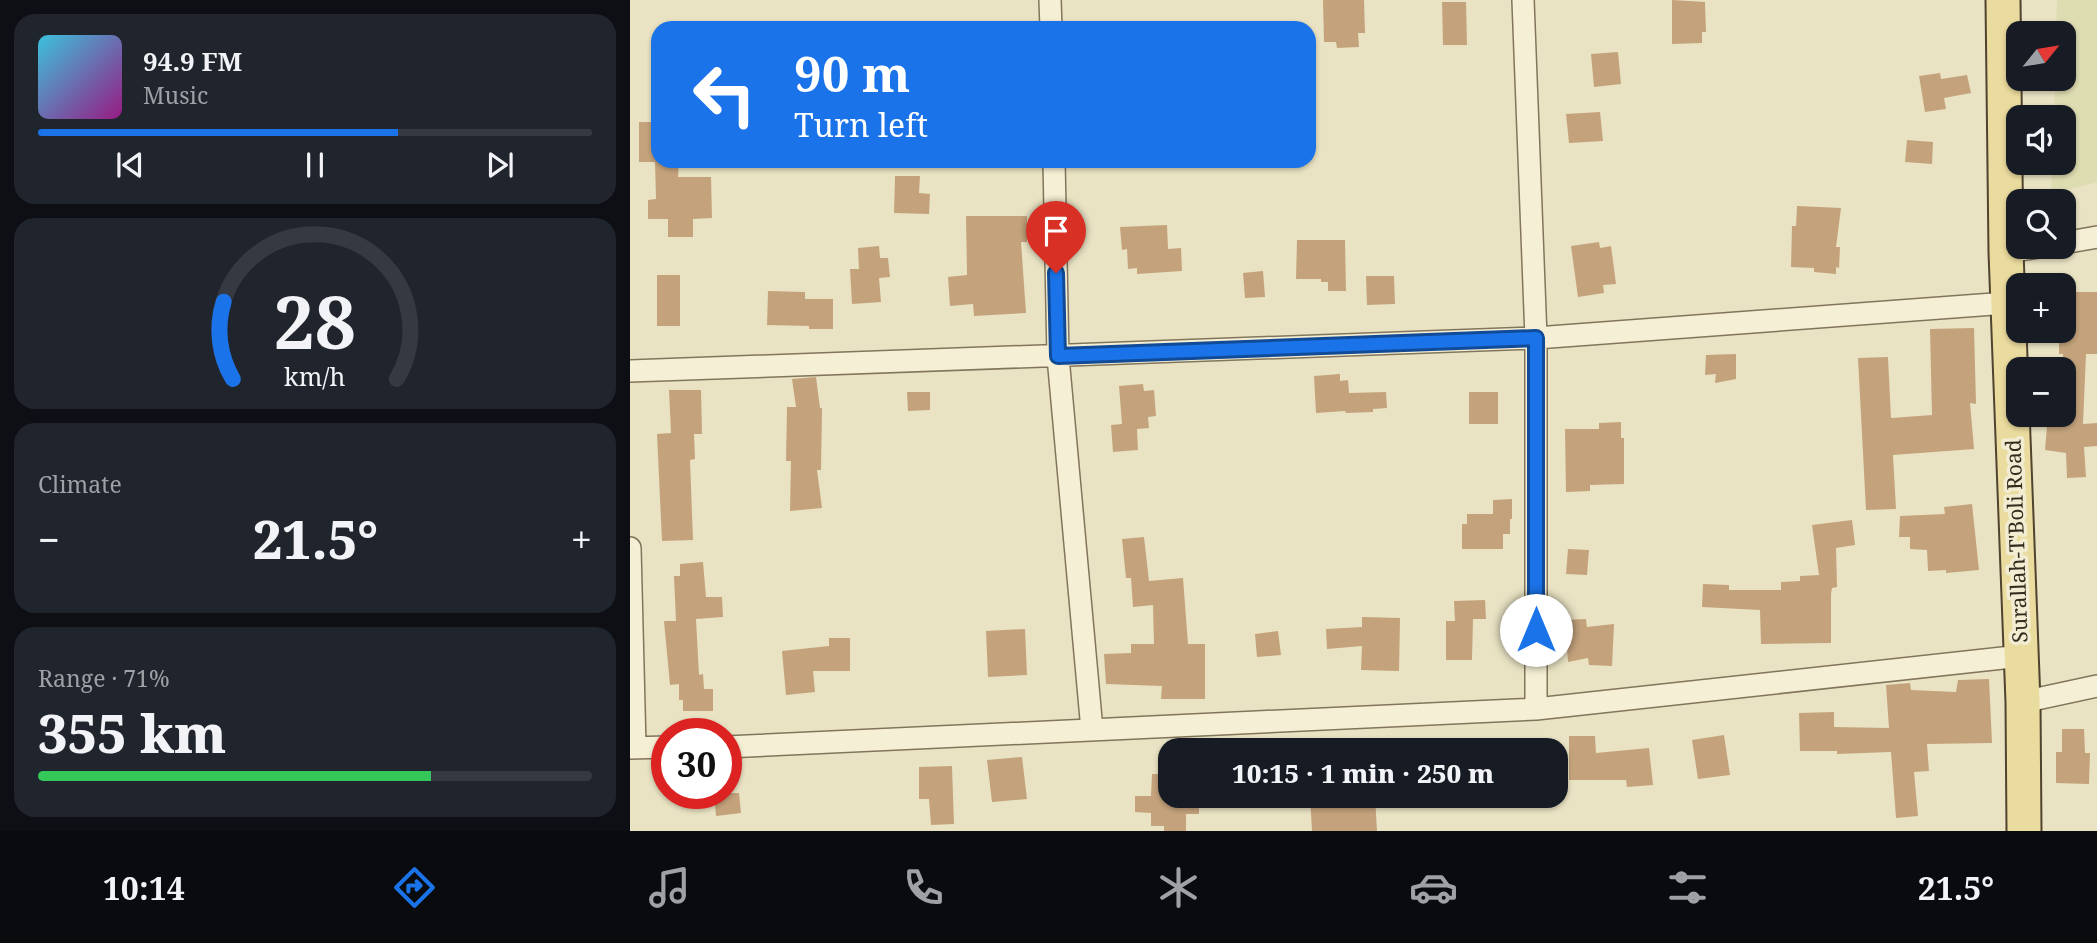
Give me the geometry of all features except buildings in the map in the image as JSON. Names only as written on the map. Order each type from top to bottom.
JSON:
[{"type":"main road","name":"Surallah-T'Boli Road","points":[[2003,0],[2006,252]]},
{"type":"main road","name":"Surallah-T'Boli Road","points":[[2009,343],[2024,702],[2024,831]]},
{"type":"street","points":[[1050,0],[1051,21]]},
{"type":"street","points":[[1523,0],[1536,338],[1536,709]]},
{"type":"street","points":[[1054,168],[1058,356],[1091,730]]},
{"type":"street","points":[[2076,241],[2097,237]]},
{"type":"street","points":[[630,371],[1536,338],[2006,303]]},
{"type":"street","points":[[630,548],[633,747],[651,747]]},
{"type":"street","points":[[742,748],[1536,709],[2021,656]]},
{"type":"street","points":[[2024,702],[2097,686]]},
{"type":"shaded area","points":[[2057,0],[2097,0],[2097,182],[2070,189],[2051,189],[2052,175],[2076,175],[2076,105],[2054,105],[2055,91],[2076,91],[2076,21],[2056,21]]},
{"type":"route","points":[[1056,273],[1058,356],[1536,338],[1536,630]]}]
